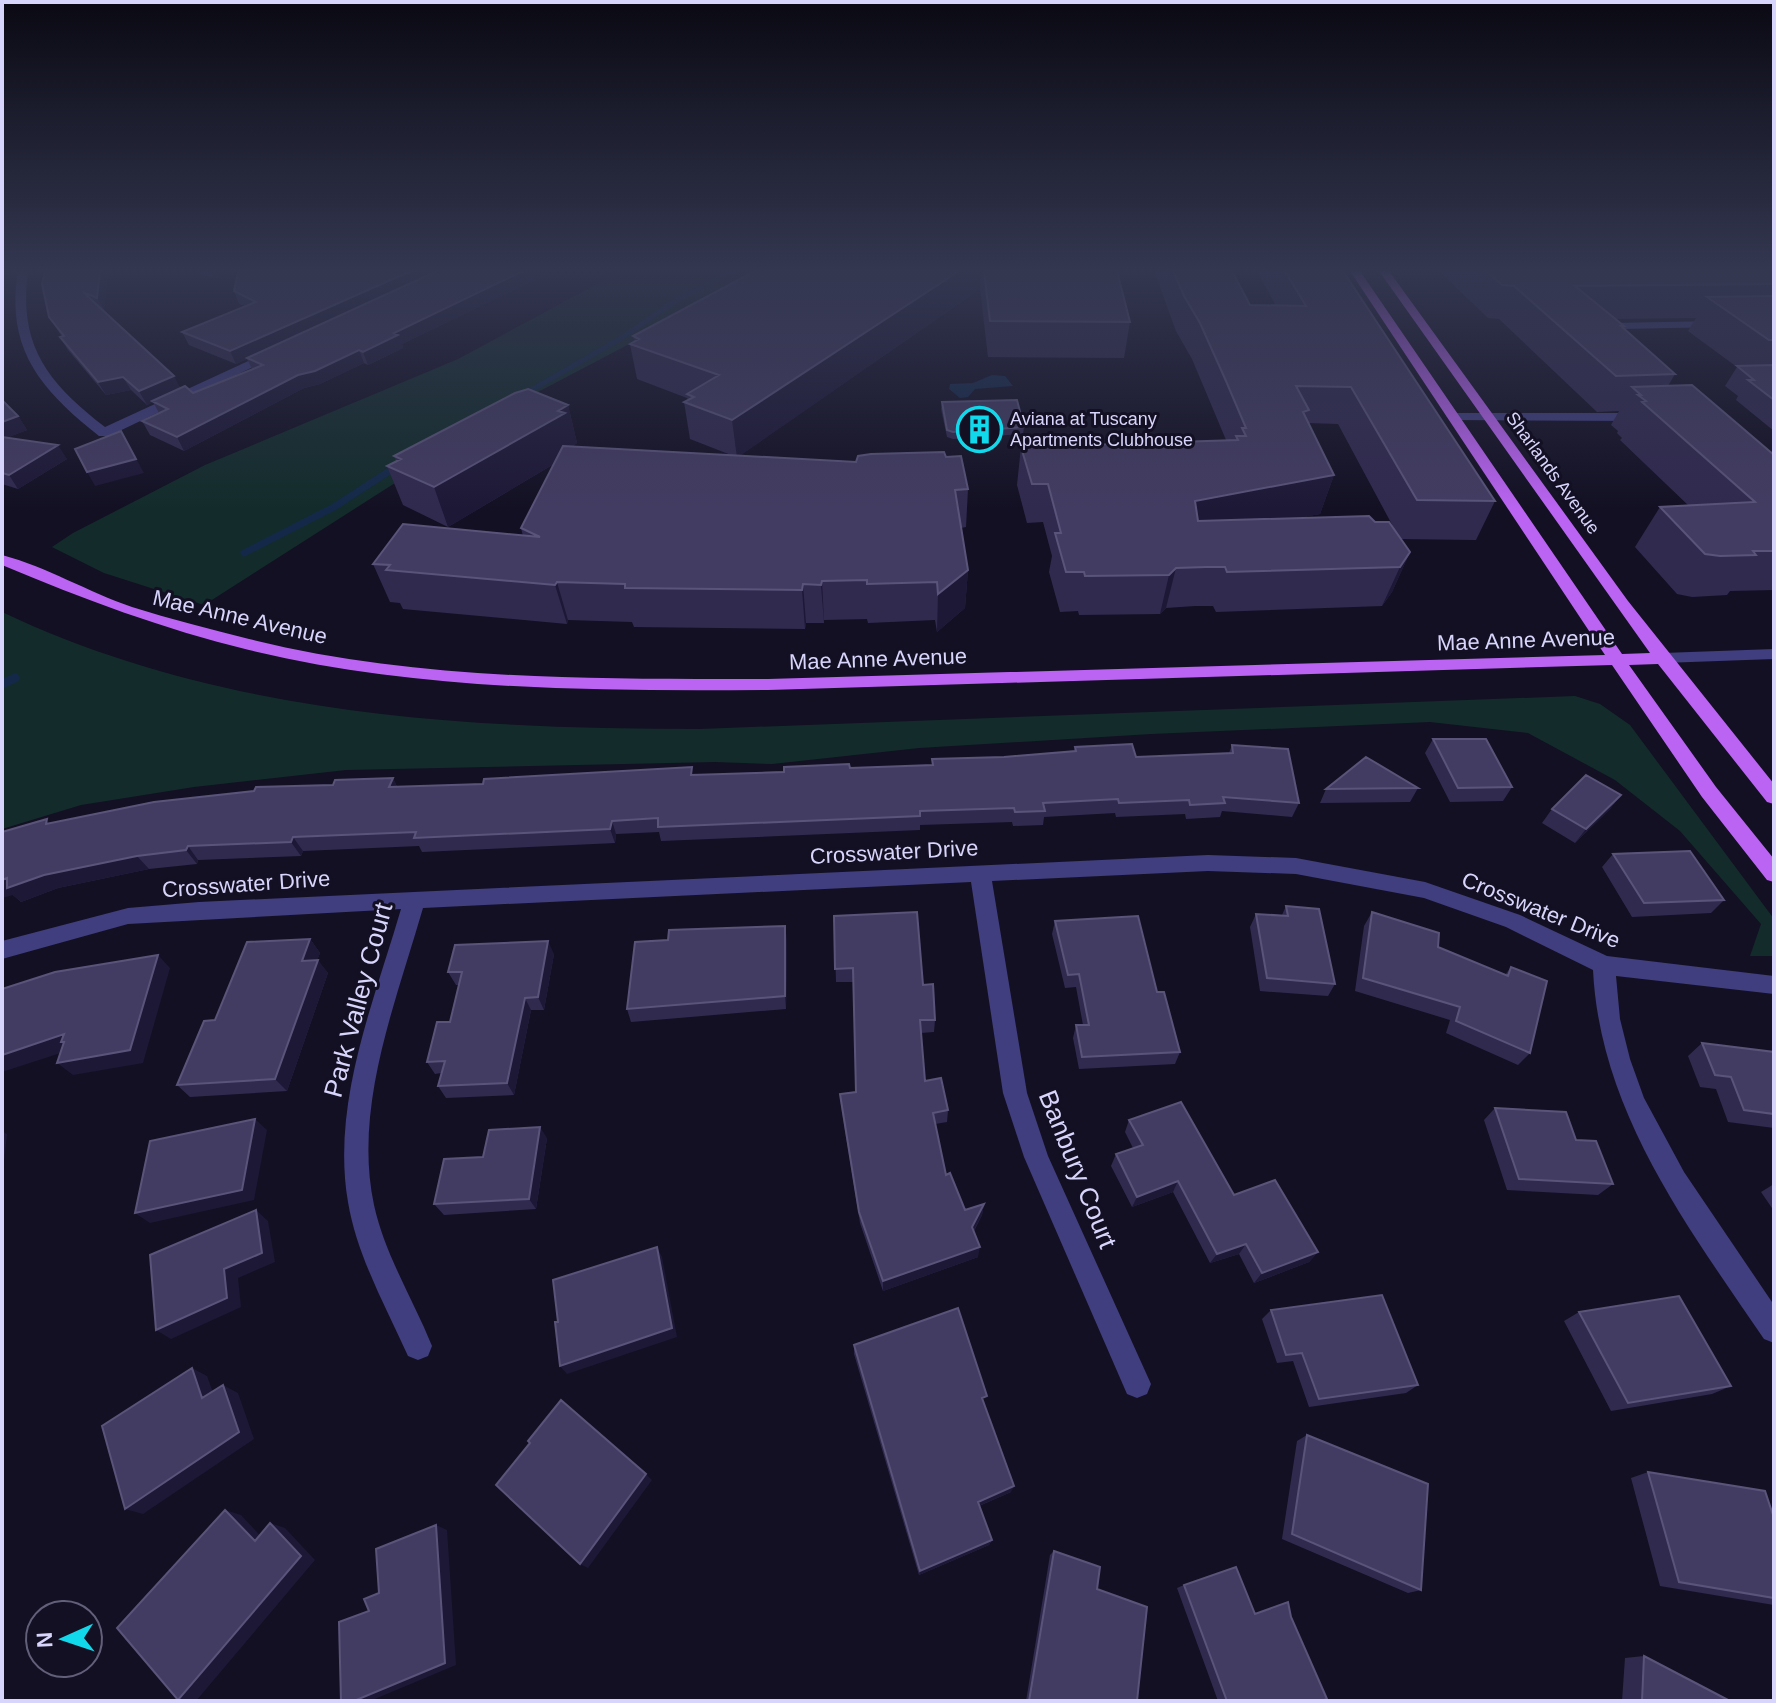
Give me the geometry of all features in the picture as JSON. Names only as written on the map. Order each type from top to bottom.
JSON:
[{"type":"main road","points":[[1409,350],[1709,792],[1774,874]]},
{"type":"main road","name":"Sharlands Avenue","points":[[1441,350],[1696,703],[1774,797]]},
{"type":"main road","name":"Mae Anne Avenue","points":[[2,560],[112,608],[258,648],[362,666],[538,684],[742,686],[1663,658]]},
{"type":"street","points":[[29,350],[55,392],[104,433],[282,350]]},
{"type":"street","points":[[1453,416],[1661,417]]},
{"type":"street","name":"Mae Anne Avenue","points":[[1663,658],[1774,654]]},
{"type":"street","name":"Crosswater Drive","points":[[2,950],[128,916],[415,898],[1208,863],[1296,866],[1425,890],[1513,921],[1604,965],[1774,985]]},
{"type":"street","name":"Banbury Court","points":[[980,872],[1015,1093],[1036,1157],[1137,1384]]},
{"type":"street","name":"Park Valley Court","points":[[415,898],[361,1093],[355,1147],[364,1215],[377,1254],[418,1346]]},
{"type":"street","points":[[1604,965],[1609,1022],[1627,1081],[1655,1144],[1695,1213],[1774,1329]]},
{"type":"green space","points":[[474,350],[617,350],[536,393],[204,605],[104,573],[52,547],[73,533],[205,465]]},
{"type":"green space","points":[[2,612],[85,647],[169,674],[256,694],[344,709],[522,725],[700,729],[1575,696],[1600,704],[1630,725],[1774,919],[1774,956],[1750,956],[1761,924],[1680,831],[1615,780],[1528,733],[1430,722],[919,748],[772,764],[715,762],[346,770],[194,787],[81,805],[2,829]]},
{"type":"water","points":[[992,375],[1005,376],[1013,386],[975,389],[968,397],[960,398],[949,389],[950,384],[973,383]]},
{"type":"building","points":[[71,350],[146,350],[174,376],[139,391],[123,377],[98,382]]},
{"type":"building","points":[[263,350],[358,350],[315,371],[298,375],[177,437],[142,421],[168,409],[152,401],[185,386],[193,393],[263,365],[247,358]]},
{"type":"building","points":[[649,350],[838,350],[732,420],[684,402],[694,397],[687,394],[719,375]]},
{"type":"building","points":[[1212,350],[1396,350],[1495,501],[1417,500],[1351,387],[1296,386],[1309,410],[1303,412],[1334,475],[1195,501],[1198,521],[1369,516],[1375,522],[1389,522],[1410,552],[1400,567],[1227,572],[1225,567],[1176,568],[1169,575],[1085,576],[1084,572],[1066,572],[1055,533],[1061,533],[1048,484],[1032,484],[1021,447],[1238,440],[1236,436],[1246,436],[1242,428],[1246,428]]},
{"type":"building","points":[[1587,350],[1649,350],[1675,374],[1616,376]]},
{"type":"building","points":[[1774,365],[1774,400],[1748,380],[1754,380],[1737,366]]},
{"type":"building","points":[[1692,385],[1774,455],[1774,551],[1753,551],[1756,555],[1705,554],[1660,507],[1755,502],[1642,402],[1646,401],[1632,387]]},
{"type":"building","points":[[528,389],[568,405],[558,411],[565,413],[434,487],[387,466],[401,459],[394,456]]},
{"type":"building","points":[[2,400],[18,416],[2,422]]},
{"type":"building","points":[[1017,400],[1024,427],[947,430],[942,402]]},
{"type":"building","points":[[121,431],[136,459],[87,472],[75,449]]},
{"type":"building","points":[[2,437],[58,445],[9,475],[2,473]]},
{"type":"building","points":[[563,446],[856,462],[858,456],[871,454],[944,452],[946,457],[961,456],[968,489],[955,490],[968,570],[938,594],[937,582],[867,584],[867,580],[822,581],[821,585],[803,584],[802,590],[625,588],[625,584],[557,582],[555,585],[386,570],[390,565],[373,564],[403,524],[540,537],[521,528]]},
{"type":"building","points":[[1433,739],[1486,739],[1512,787],[1458,788]]},
{"type":"building","points":[[1132,744],[1136,757],[1233,753],[1232,745],[1288,749],[1299,803],[1223,797],[1225,803],[1190,805],[1189,800],[1119,803],[1118,799],[1043,803],[1045,811],[1015,812],[1014,808],[920,811],[920,816],[658,827],[658,818],[612,821],[610,829],[414,838],[416,832],[293,837],[291,842],[188,846],[186,850],[137,856],[44,875],[7,888],[7,878],[2,880],[2,832],[47,819],[46,824],[154,802],[254,791],[256,787],[333,785],[335,780],[393,778],[389,787],[483,784],[484,779],[692,767],[691,775],[784,772],[784,767],[849,764],[850,768],[933,765],[932,759],[1004,757],[1076,751],[1075,747]]},
{"type":"building","points":[[1366,757],[1418,788],[1326,789]]},
{"type":"building","points":[[1586,775],[1621,795],[1586,829],[1552,809]]},
{"type":"building","points":[[1690,851],[1724,900],[1644,903],[1613,854]]},
{"type":"building","points":[[1286,906],[1319,909],[1335,984],[1267,978],[1256,914],[1288,916]]},
{"type":"building","points":[[917,912],[923,985],[933,984],[935,1020],[920,1020],[925,1081],[941,1078],[948,1110],[933,1113],[946,1175],[950,1173],[965,1210],[984,1204],[972,1227],[980,1247],[883,1281],[859,1212],[840,1094],[856,1092],[853,968],[835,969],[834,916]]},
{"type":"building","points":[[1372,912],[1439,933],[1438,947],[1508,976],[1511,967],[1547,981],[1530,1053],[1456,1021],[1460,1007],[1363,978]]},
{"type":"building","points":[[1138,916],[1157,992],[1164,992],[1180,1052],[1082,1057],[1076,1025],[1089,1025],[1079,974],[1068,975],[1055,921]]},
{"type":"building","points":[[785,926],[785,996],[627,1009],[635,942],[668,940],[669,930]]},
{"type":"building","points":[[310,939],[302,961],[318,960],[275,1079],[177,1085],[204,1021],[215,1020],[247,942]]},
{"type":"building","points":[[548,941],[538,997],[525,998],[507,1083],[438,1086],[445,1061],[427,1062],[437,1022],[450,1022],[462,972],[448,972],[455,945]]},
{"type":"building","points":[[158,955],[130,1050],[57,1063],[64,1034],[2,1055],[2,989],[55,972]]},
{"type":"building","points":[[1702,1043],[1774,1052],[1774,1114],[1744,1110],[1731,1077],[1715,1075]]},
{"type":"building","points":[[1181,1102],[1234,1195],[1275,1180],[1318,1252],[1262,1273],[1246,1244],[1217,1254],[1178,1181],[1137,1197],[1116,1154],[1143,1145],[1129,1120]]},
{"type":"building","points":[[1495,1108],[1566,1112],[1576,1140],[1596,1141],[1613,1184],[1519,1179]]},
{"type":"building","points":[[255,1119],[242,1190],[135,1213],[150,1141]]},
{"type":"building","points":[[540,1127],[529,1199],[434,1204],[444,1159],[483,1157],[489,1130]]},
{"type":"building","points":[[256,1210],[262,1253],[224,1269],[227,1298],[156,1330],[150,1255]]},
{"type":"building","points":[[657,1247],[672,1328],[560,1366],[553,1280]]},
{"type":"building","points":[[1382,1295],[1418,1385],[1319,1399],[1302,1353],[1286,1355],[1271,1310]]},
{"type":"building","points":[[1679,1296],[1731,1386],[1628,1403],[1579,1312]]},
{"type":"building","points":[[958,1308],[987,1396],[982,1398],[1014,1486],[978,1502],[992,1540],[920,1571],[854,1345]]},
{"type":"building","points":[[192,1368],[202,1398],[223,1385],[239,1432],[125,1509],[102,1426]]},
{"type":"building","points":[[561,1400],[646,1474],[580,1564],[496,1485]]},
{"type":"building","points":[[1307,1435],[1428,1484],[1421,1590],[1292,1534]]},
{"type":"building","points":[[1648,1472],[1765,1491],[1774,1518],[1774,1598],[1679,1582]]},
{"type":"building","points":[[225,1510],[255,1541],[270,1523],[301,1556],[178,1700],[117,1628]]},
{"type":"building","points":[[436,1525],[445,1663],[354,1701],[341,1701],[339,1622],[369,1611],[364,1599],[379,1593],[376,1549]]},
{"type":"building","points":[[1054,1551],[1100,1567],[1097,1589],[1147,1607],[1137,1701],[1029,1701]]},
{"type":"building","points":[[1236,1567],[1255,1614],[1288,1602],[1291,1617],[1327,1699],[1227,1701],[1184,1585]]},
{"type":"building","points":[[1644,1656],[1730,1701],[1642,1701]]},
{"type":"waterway","points":[[521,396],[600,350]]},
{"type":"waterway","points":[[244,553],[334,507],[397,466]]},
{"type":"waterway","points":[[2,684],[15,678]]},
{"type":"place","name":"Aviana at Tuscany Apartments Clubhouse","points":[[979,429]]}]
